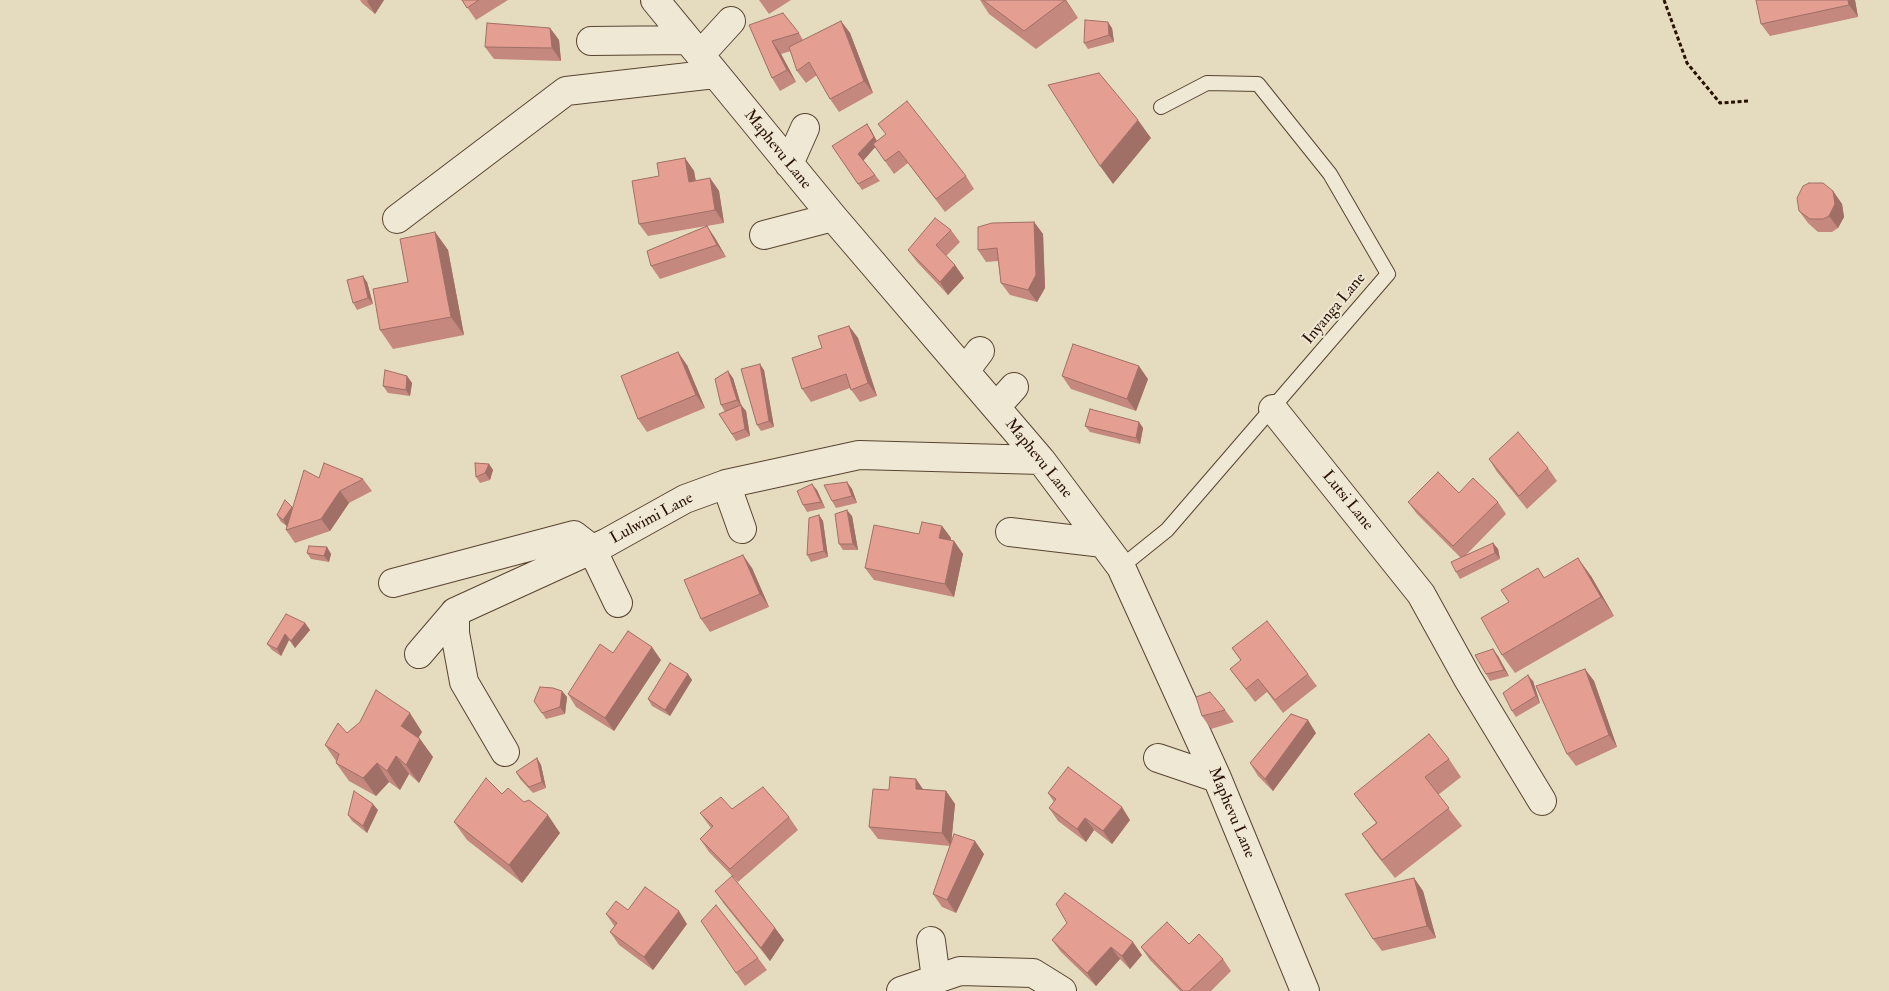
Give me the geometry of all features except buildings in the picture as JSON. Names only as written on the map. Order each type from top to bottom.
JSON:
[{"type":"street","name":"Maphevu Lane","points":[[655,0],[833,217],[973,361],[996,407],[1041,460],[1122,567],[1216,778],[1305,991]]},
{"type":"street","points":[[397,219],[566,91],[701,56],[731,21]]},
{"type":"street","points":[[591,41],[701,56]]},
{"type":"street","points":[[789,164],[804,128]]},
{"type":"street","points":[[764,235],[833,217]]},
{"type":"street","points":[[996,407],[1014,387]]},
{"type":"street","name":"Lutsi Lane","points":[[1273,409],[1421,594],[1468,679],[1542,800]]},
{"type":"street","name":"Lulwimi Lane","points":[[455,612],[592,549],[685,499],[726,484],[859,455],[1041,460]]},
{"type":"street","points":[[726,484],[742,529]]},
{"type":"street","points":[[1010,532],[1103,543]]},
{"type":"street","points":[[393,583],[574,535],[592,549],[618,603]]},
{"type":"street","points":[[419,654],[455,612]]},
{"type":"street","points":[[455,612],[455,633],[464,682],[505,752]]},
{"type":"street","points":[[1158,758],[1216,778]]},
{"type":"street","points":[[931,941],[936,979]]},
{"type":"street","points":[[901,991],[960,971],[1032,973],[1062,991]]},
{"type":"lane","name":"Inyanga Lane","points":[[1122,567],[1167,530],[1388,274],[1330,174],[1258,84],[1207,83],[1161,107]]},
{"type":"path","points":[[1664,0],[1687,63],[1720,102],[1748,101]]}]
